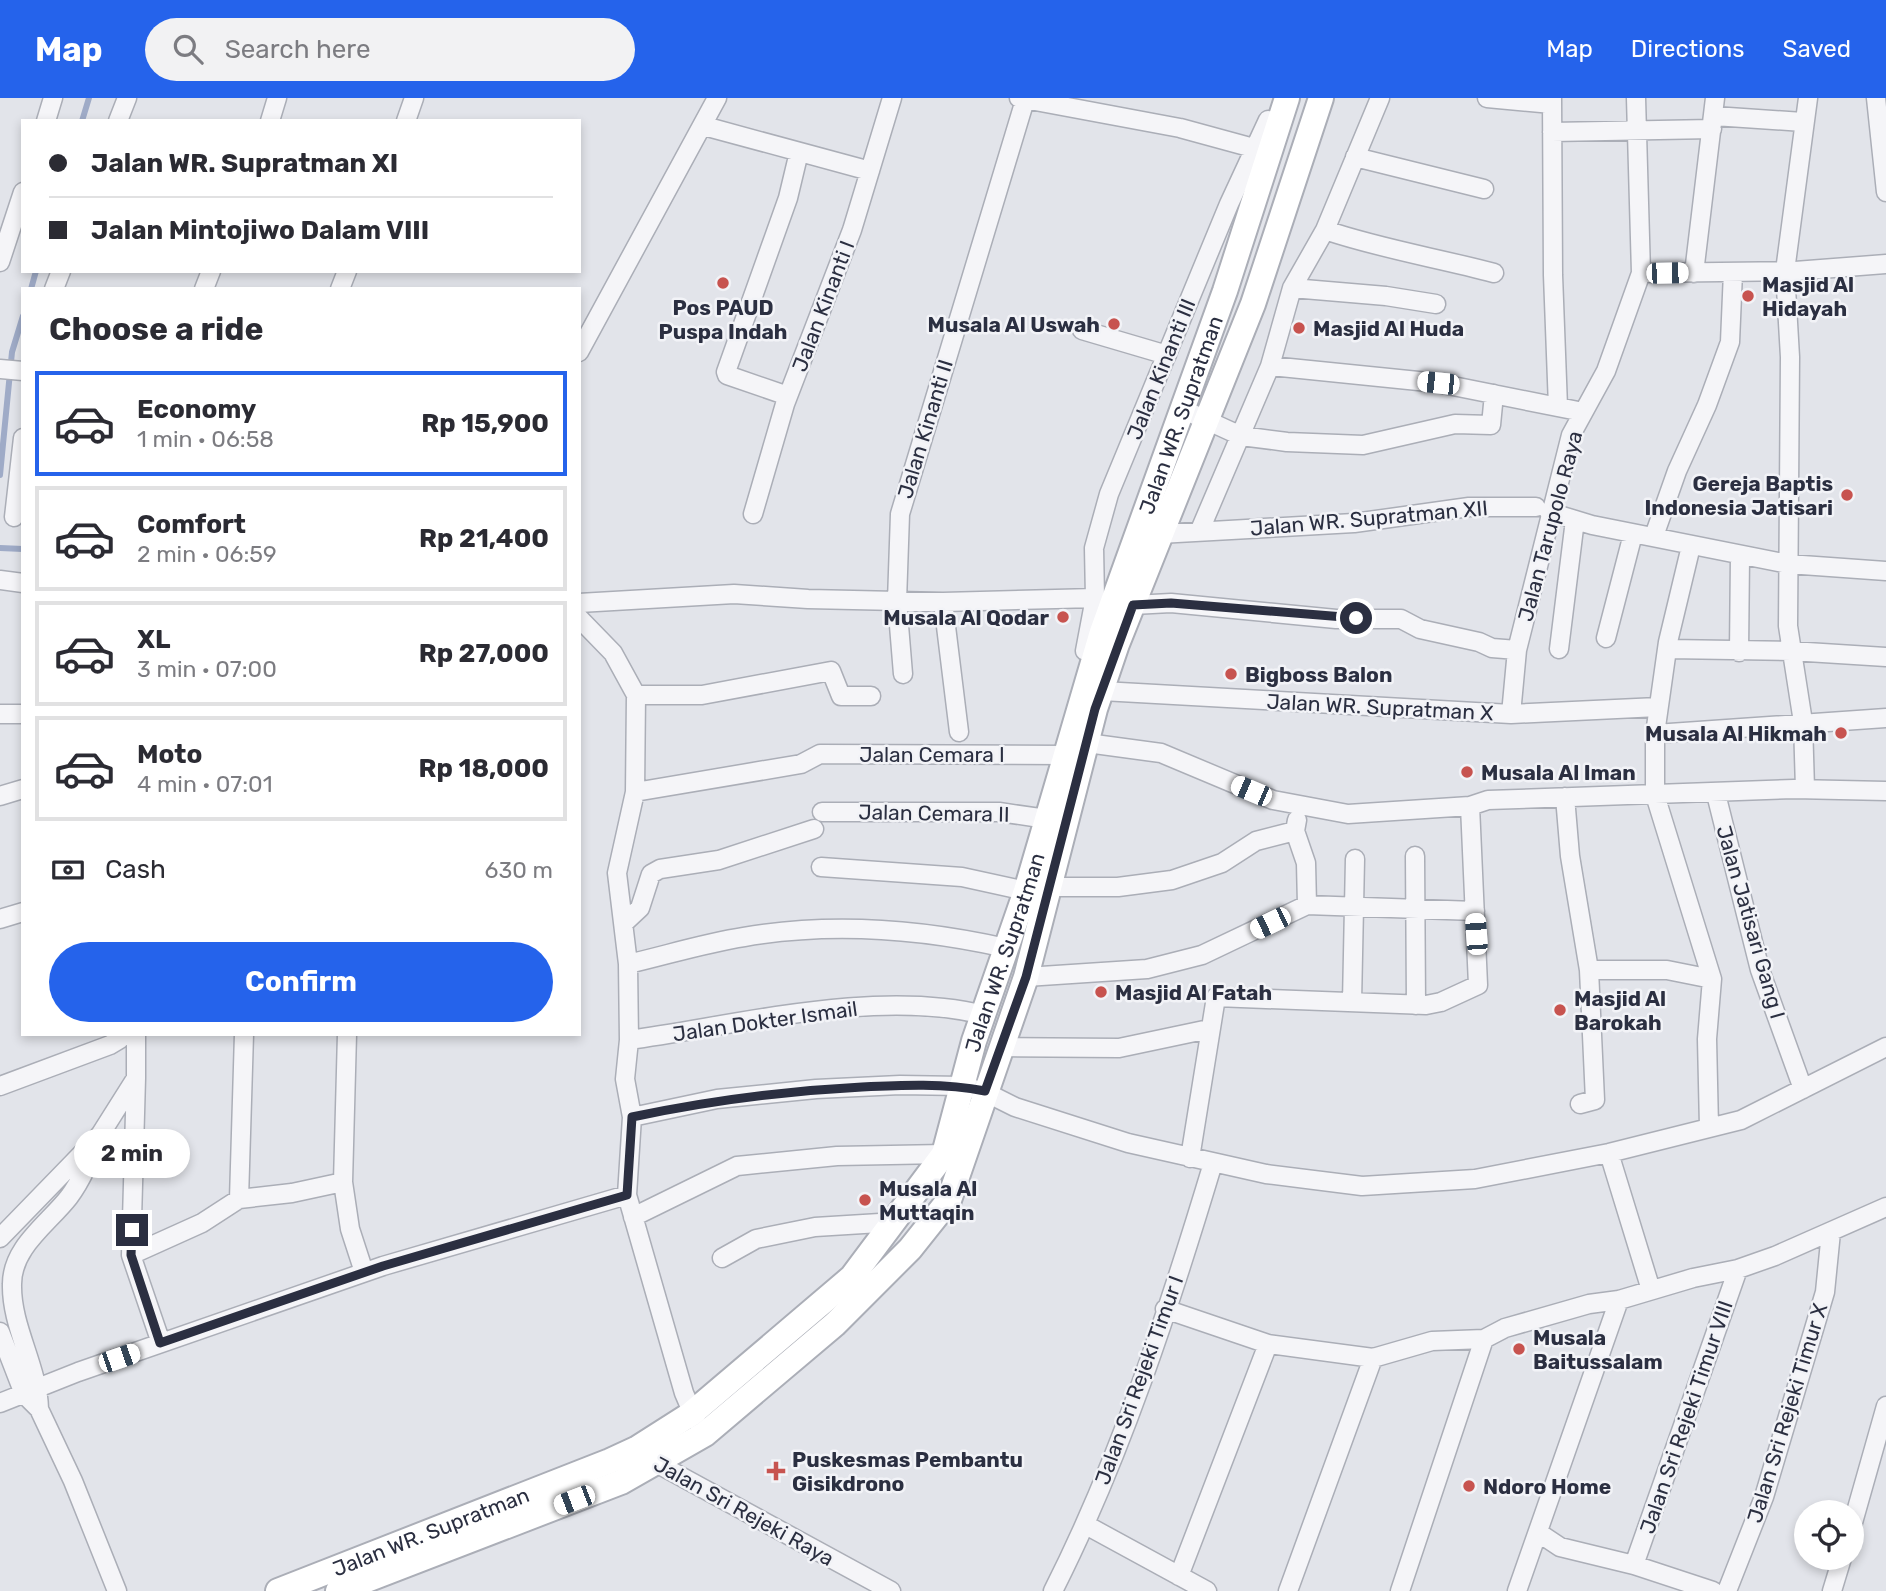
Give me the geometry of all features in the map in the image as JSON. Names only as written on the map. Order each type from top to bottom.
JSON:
[{"type":"main road","name":"Jalan WR. Supratman","points":[[278,1591],[621,1482],[646,1457],[698,1424],[835,1324],[933,1221],[949,1200],[973,1089],[984,1015],[1006,948],[1037,889],[1077,749],[1079,705],[1101,632],[1225,291],[1287,98]]},
{"type":"main road","name":"Jalan WR. Supratman","points":[[698,1424],[852,1277],[896,1222],[944,1154],[973,1089],[1001,1047],[1026,977],[1047,819],[1102,691],[1159,534],[1209,419],[1253,304],[1321,98]]},
{"type":"main road","name":"Jalan WR. Supratman","points":[[338,1591],[366,1586],[428,1545]]},
{"type":"street","points":[[47,119],[53,98]]},
{"type":"street","points":[[119,119],[127,98]]},
{"type":"street","points":[[271,119],[277,98]]},
{"type":"street","points":[[406,119],[414,98]]},
{"type":"street","points":[[581,348],[717,98]]},
{"type":"street","name":"Jalan Kinanti I","points":[[753,514],[788,396],[852,230],[892,98]]},
{"type":"street","name":"Jalan Kinanti III","points":[[1079,705],[1077,687],[1095,598],[1094,548],[1109,494],[1228,204],[1257,149],[1277,98]]},
{"type":"street","points":[[1200,530],[1270,366],[1292,288],[1325,230],[1380,98]]},
{"type":"street","points":[[1487,98],[1552,101],[1553,275],[1559,407]]},
{"type":"street","name":"Jalan Tarupolo Raya","points":[[1511,714],[1517,650],[1529,611],[1543,510],[1571,435],[1606,371],[1641,273],[1636,98]]},
{"type":"street","points":[[1805,789],[1803,722],[1791,651],[1788,564],[1790,357],[1785,271],[1808,98]]},
{"type":"street","points":[[1875,98],[1886,192]]},
{"type":"street","points":[[1022,99],[1180,128],[1257,149]]},
{"type":"street","name":"Jalan Kinanti II","points":[[903,674],[897,601],[903,504],[1022,99]]},
{"type":"street","points":[[1552,132],[1637,129],[1714,114],[1803,122]]},
{"type":"street","points":[[1694,273],[1714,114]]},
{"type":"street","points":[[704,126],[870,171]]},
{"type":"street","points":[[788,396],[727,375],[726,372],[788,198],[799,152]]},
{"type":"street","points":[[1355,157],[1484,189]]},
{"type":"street","points":[[0,262],[21,198]]},
{"type":"street","points":[[1325,230],[1383,249],[1425,255],[1494,273]]},
{"type":"street","points":[[1641,273],[1785,271],[1886,264]]},
{"type":"street","points":[[1654,536],[1677,471],[1707,405],[1730,342],[1733,272]]},
{"type":"street","points":[[1292,288],[1395,297],[1436,304]]},
{"type":"street","points":[[1083,330],[1167,355]]},
{"type":"street","points":[[1270,366],[1438,383],[1583,411]]},
{"type":"street","points":[[0,369],[21,371]]},
{"type":"street","points":[[1182,409],[1209,419],[1241,436],[1363,445],[1455,424],[1492,425],[1494,394]]},
{"type":"street","points":[[11,517],[21,451]]},
{"type":"street","name":"Jalan WR. Supratman XII","points":[[1159,534],[1354,523],[1469,507],[1543,510],[1633,534],[1654,536],[1740,556],[1788,564],[1886,572]]},
{"type":"street","points":[[1559,649],[1576,520]]},
{"type":"street","points":[[1606,638],[1633,534]]},
{"type":"street","points":[[1691,545],[1658,706],[1655,794],[1712,979],[1707,1040],[1709,1127]]},
{"type":"street","points":[[1739,652],[1740,556]]},
{"type":"street","points":[[0,580],[21,583]]},
{"type":"street","points":[[581,603],[734,594],[808,599],[943,602],[1095,598]]},
{"type":"street","points":[[943,602],[959,732]]},
{"type":"street","points":[[1133,605],[1171,603],[1336,619],[1401,619],[1420,629],[1479,642],[1492,648],[1517,650]]},
{"type":"street","points":[[581,620],[613,653],[636,695],[635,792],[617,873],[628,964],[629,1040],[625,1079],[632,1117],[627,1195],[698,1424]]},
{"type":"street","points":[[1669,649],[1791,651],[1886,657]]},
{"type":"street","points":[[636,695],[702,695],[831,671],[841,696],[872,696]]},
{"type":"street","name":"Jalan WR. Supratman X","points":[[1102,691],[1511,714],[1658,706]]},
{"type":"street","points":[[0,714],[21,714]]},
{"type":"street","points":[[1655,734],[1886,718]]},
{"type":"street","points":[[1077,749],[1161,753],[1273,800],[1348,814],[1470,806],[1488,800],[1805,789],[1886,791]]},
{"type":"street","name":"Jalan Cemara I","points":[[635,792],[801,764],[820,754],[1077,749]]},
{"type":"street","points":[[0,796],[21,790]]},
{"type":"street","name":"Jalan Jatisari Gang I","points":[[1716,794],[1760,970],[1803,1089]]},
{"type":"street","points":[[1565,797],[1570,856],[1589,970],[1595,1100],[1580,1104]]},
{"type":"street","points":[[1300,805],[1295,831],[1306,863],[1307,905],[1475,911]]},
{"type":"street","points":[[1190,1158],[1209,1029],[1218,997],[1421,1004],[1441,1002],[1475,987],[1479,982],[1470,806]]},
{"type":"street","name":"Jalan Cemara II","points":[[624,923],[640,908],[651,874],[660,869],[719,860],[818,821],[999,812],[1047,819]]},
{"type":"street","name":"Jalan WR. Supratman","points":[[1037,889],[1118,887],[1172,880],[1222,863],[1256,841],[1295,831]]},
{"type":"street","points":[[1415,856],[1421,1004]]},
{"type":"street","points":[[1352,1002],[1355,859]]},
{"type":"street","points":[[821,867],[962,877],[1037,889]]},
{"type":"street","name":"Jalan WR. Supratman","points":[[1026,977],[1147,969],[1191,958],[1307,905]]},
{"type":"street","points":[[0,919],[21,913]]},
{"type":"street","points":[[628,964],[743,937],[807,929],[912,932],[1006,948]]},
{"type":"street","points":[[1589,970],[1667,970],[1712,979]]},
{"type":"street","name":"Jalan Dokter Ismail","points":[[629,1040],[814,1010],[906,1006],[984,1015]]},
{"type":"street","name":"Jalan WR. Supratman","points":[[1001,1047],[1119,1048],[1209,1029]]},
{"type":"street","points":[[0,1086],[110,1045],[121,1036]]},
{"type":"street","points":[[136,1036],[131,1255],[160,1343]]},
{"type":"street","points":[[239,1199],[244,1036]]},
{"type":"street","points":[[348,1036],[343,1182],[349,1229],[364,1272]]},
{"type":"street","points":[[632,1117],[717,1099],[816,1089],[900,1085],[973,1089],[1028,1111],[1128,1143],[1308,1181],[1362,1186],[1475,1179],[1609,1153],[1741,1120],[1886,1048]]},
{"type":"street","points":[[31,1391],[17,1317],[13,1270],[45,1221],[67,1199],[85,1172],[100,1135],[136,1078]]},
{"type":"street","points":[[0,1238],[100,1135]]},
{"type":"street","points":[[1609,1153],[1651,1290]]},
{"type":"street","points":[[633,1217],[737,1166],[837,1156],[944,1154]]},
{"type":"street","name":"Jalan Sri Rejeki Timur I","points":[[1053,1591],[1086,1525],[1165,1309],[1213,1163]]},
{"type":"street","points":[[131,1255],[202,1223],[239,1199],[292,1193],[343,1182]]},
{"type":"street","points":[[0,1403],[78,1372],[364,1272],[627,1195]]},
{"type":"street","points":[[1165,1309],[1268,1345],[1373,1359],[1433,1341],[1484,1339],[1505,1328],[1588,1304],[1619,1300],[1738,1269],[1886,1207]]},
{"type":"street","points":[[722,1258],[756,1239],[768,1236],[815,1227],[896,1222]]},
{"type":"street","name":"Jalan Sri Rejeki Timur X","points":[[1727,1591],[1764,1497],[1825,1292],[1831,1232]]},
{"type":"street","points":[[78,1372],[102,1376],[117,1371],[395,1274],[432,1253]]},
{"type":"street","name":"Jalan Sri Rejeki Timur VIII","points":[[1634,1565],[1738,1269]]},
{"type":"street","points":[[1517,1591],[1619,1300]]},
{"type":"street","points":[[0,1332],[31,1391],[95,1531],[117,1591]]},
{"type":"street","points":[[1400,1591],[1484,1339]]},
{"type":"street","points":[[1179,1576],[1268,1345]]},
{"type":"street","points":[[1288,1591],[1373,1359]]},
{"type":"street","points":[[1859,1500],[1886,1406]]},
{"type":"street","name":"Jalan Sri Rejeki Raya","points":[[646,1457],[891,1591]]},
{"type":"street","points":[[1086,1525],[1207,1591]]},
{"type":"street","points":[[1539,1533],[1560,1547],[1634,1565],[1713,1591]]},
{"type":"street","points":[[1832,1591],[1838,1570]]},
{"type":"waterway","points":[[83,119],[89,98]]},
{"type":"waterway","points":[[32,287],[35,273]]},
{"type":"waterway","points":[[0,475],[12,352],[21,323]]},
{"type":"waterway","points":[[0,548],[21,549]]},
{"type":"place","name":"Pos PAUD Puspa Indah","points":[[723,283]]},
{"type":"place","name":"Masjid Al Hidayah","points":[[1748,296]]},
{"type":"place","name":"Musala Al Uswah","points":[[1114,324]]},
{"type":"place","name":"Masjid Al Huda","points":[[1299,328]]},
{"type":"place","name":"Gereja Baptis Indonesia Jatisari","points":[[1847,495]]},
{"type":"place","name":"Musala Al Qodar","points":[[1063,617]]},
{"type":"place","name":"Bigboss Balon","points":[[1231,674]]},
{"type":"place","name":"Musala Al Hikmah","points":[[1841,733]]},
{"type":"place","name":"Musala Al Iman","points":[[1467,772]]},
{"type":"place","name":"Masjid Al Fatah","points":[[1101,992]]},
{"type":"place","name":"Masjid Al Barokah","points":[[1560,1010]]},
{"type":"place","name":"Musala Al Muttaqin","points":[[865,1200]]},
{"type":"place","name":"Musala Baitussalam","points":[[1519,1349]]},
{"type":"place","name":"Puskesmas Pembantu Gisikdrono","points":[[776,1471]]},
{"type":"place","name":"Ndoro Home","points":[[1469,1486]]},
{"type":"route","points":[[132,1230],[131,1255],[160,1343],[383,1266],[627,1195],[632,1117],[717,1099],[816,1089],[923,1085],[962,1086],[985,1091],[1026,977],[1095,709],[1133,605],[1171,603],[1336,619],[1356,618]]}]
